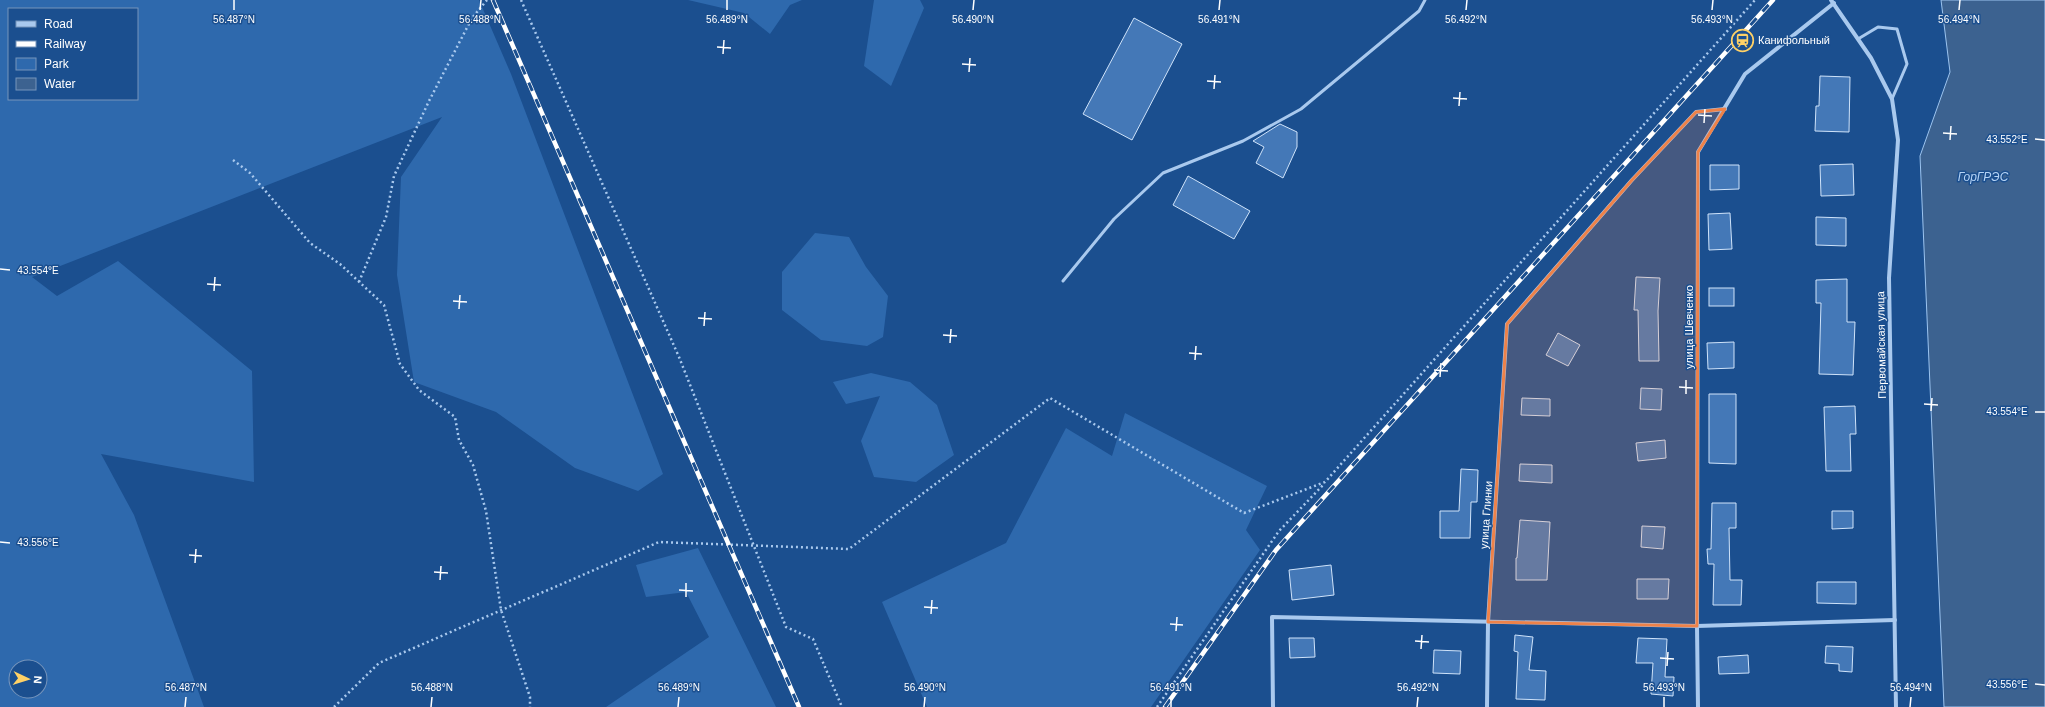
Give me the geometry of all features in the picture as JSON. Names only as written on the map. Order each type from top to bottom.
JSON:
[{"type":"street","name":"Первомайская улица","points":[[1832,2],[1871,58],[1892,99],[1898,140],[1889,278],[1896,707]]},
{"type":"street","name":"улица Шевченко","points":[[1698,707],[1698,152],[1745,74],[1832,2]]},
{"type":"street","name":"улица Глинки","points":[[1487,707],[1488,622],[1507,324],[1632,180],[1696,112],[1725,108]]},
{"type":"street","points":[[1273,707],[1272,617],[1697,626],[1895,620]]},
{"type":"lane","points":[[1063,281],[1114,219],[1163,173],[1243,141],[1301,109],[1419,12],[1425,0]]},
{"type":"lane","points":[[1858,39],[1878,27],[1897,29],[1906,64],[1892,99]]},
{"type":"path","points":[[359,282],[386,217],[394,176],[429,101],[472,18],[487,0]]},
{"type":"path","points":[[521,0],[679,357],[786,627],[814,638],[842,707]]},
{"type":"path","points":[[1157,707],[1279,531],[1325,482],[1755,0]]},
{"type":"path","points":[[233,160],[250,172],[310,243],[340,264],[384,305],[400,364],[419,390],[455,417],[459,440],[473,465],[486,511],[502,610],[530,697],[530,707]]},
{"type":"path","points":[[334,707],[380,663],[659,542],[849,549],[1050,398],[1244,513],[1325,482]]},
{"type":"highlighted area","points":[[1725,109],[1698,152],[1697,626],[1488,622],[1507,324],[1632,180],[1696,112]]},
{"type":"green space","points":[[0,0],[479,0],[511,74],[663,474],[638,491],[575,468],[496,412],[414,382],[397,275],[401,177],[442,117],[32,277],[57,296],[118,261],[252,371],[254,482],[101,454],[134,515],[204,707],[0,707]]},
{"type":"green space","points":[[688,0],[802,0],[790,5],[770,34],[744,13]]},
{"type":"green space","points":[[874,0],[920,0],[924,8],[891,86],[864,66]]},
{"type":"green space","points":[[815,233],[849,237],[866,267],[888,296],[883,337],[867,346],[821,340],[782,310],[782,272]]},
{"type":"green space","points":[[871,373],[910,382],[937,405],[954,455],[916,482],[874,477],[861,441],[880,396],[846,404],[833,382]]},
{"type":"green space","points":[[1125,413],[1267,486],[1246,530],[1260,550],[1151,707],[927,707],[882,602],[1006,543],[1066,428],[1112,456]]},
{"type":"green space","points":[[698,548],[776,707],[606,707],[709,637],[686,592],[646,597],[636,565]]},
{"type":"water","name":"ГорГРЭС","points":[[1941,0],[2045,0],[2045,707],[1944,707],[1920,156],[1950,72]]},
{"type":"building","points":[[1134,18],[1182,44],[1132,140],[1083,114]]},
{"type":"building","points":[[1820,76],[1850,77],[1849,132],[1815,131],[1816,106],[1819,106]]},
{"type":"building","points":[[1280,124],[1297,132],[1297,147],[1283,178],[1256,163],[1264,147],[1253,141]]},
{"type":"building","points":[[1853,164],[1854,195],[1821,196],[1820,165]]},
{"type":"building","points":[[1710,165],[1739,165],[1739,189],[1710,190]]},
{"type":"building","points":[[1188,176],[1250,211],[1234,239],[1173,205]]},
{"type":"building","points":[[1730,213],[1732,249],[1709,250],[1708,214]]},
{"type":"building","points":[[1816,217],[1846,218],[1846,246],[1816,245]]},
{"type":"building","points":[[1636,277],[1660,278],[1658,311],[1659,361],[1639,361],[1638,310],[1634,310]]},
{"type":"building","points":[[1847,279],[1847,322],[1855,322],[1853,375],[1819,374],[1821,303],[1816,303],[1816,280]]},
{"type":"building","points":[[1709,288],[1734,288],[1734,306],[1709,306]]},
{"type":"building","points":[[1558,333],[1580,345],[1568,366],[1546,355]]},
{"type":"building","points":[[1734,342],[1734,368],[1708,369],[1707,343]]},
{"type":"building","points":[[1641,388],[1662,389],[1661,410],[1640,409]]},
{"type":"building","points":[[1709,394],[1736,394],[1736,464],[1709,463]]},
{"type":"building","points":[[1522,398],[1550,399],[1550,416],[1521,415]]},
{"type":"building","points":[[1855,406],[1856,434],[1850,434],[1851,471],[1826,471],[1824,407]]},
{"type":"building","points":[[1665,440],[1666,458],[1638,461],[1636,443]]},
{"type":"building","points":[[1520,464],[1552,465],[1552,483],[1519,481]]},
{"type":"building","points":[[1461,469],[1478,470],[1477,502],[1471,502],[1470,538],[1440,538],[1440,511],[1459,511]]},
{"type":"building","points":[[1712,503],[1736,503],[1736,528],[1729,528],[1730,580],[1742,580],[1741,605],[1713,605],[1714,564],[1708,564],[1707,549],[1711,549]]},
{"type":"building","points":[[1832,511],[1853,511],[1853,528],[1832,529]]},
{"type":"building","points":[[1520,520],[1550,522],[1547,580],[1516,580],[1516,558]]},
{"type":"building","points":[[1642,526],[1665,527],[1663,549],[1641,547]]},
{"type":"building","points":[[1331,565],[1334,595],[1292,600],[1289,570]]},
{"type":"building","points":[[1637,579],[1669,579],[1668,599],[1637,599]]},
{"type":"building","points":[[1817,582],[1856,582],[1856,604],[1817,603]]},
{"type":"building","points":[[1515,635],[1533,637],[1529,670],[1546,671],[1545,700],[1516,699],[1518,652],[1514,651]]},
{"type":"building","points":[[1289,638],[1314,638],[1315,657],[1290,658]]},
{"type":"building","points":[[1638,638],[1667,639],[1665,677],[1674,677],[1673,696],[1651,694],[1653,663],[1636,663]]},
{"type":"building","points":[[1826,646],[1853,647],[1852,672],[1839,671],[1839,664],[1825,663]]},
{"type":"building","points":[[1434,650],[1461,651],[1460,674],[1433,673]]},
{"type":"building","points":[[1748,655],[1749,673],[1719,674],[1718,657]]},
{"type":"railway","points":[[493,0],[799,707]]},
{"type":"railway","points":[[1165,707],[1276,550],[1773,0]]},
{"type":"place","name":"Канифольный","points":[[1742,40]]}]
